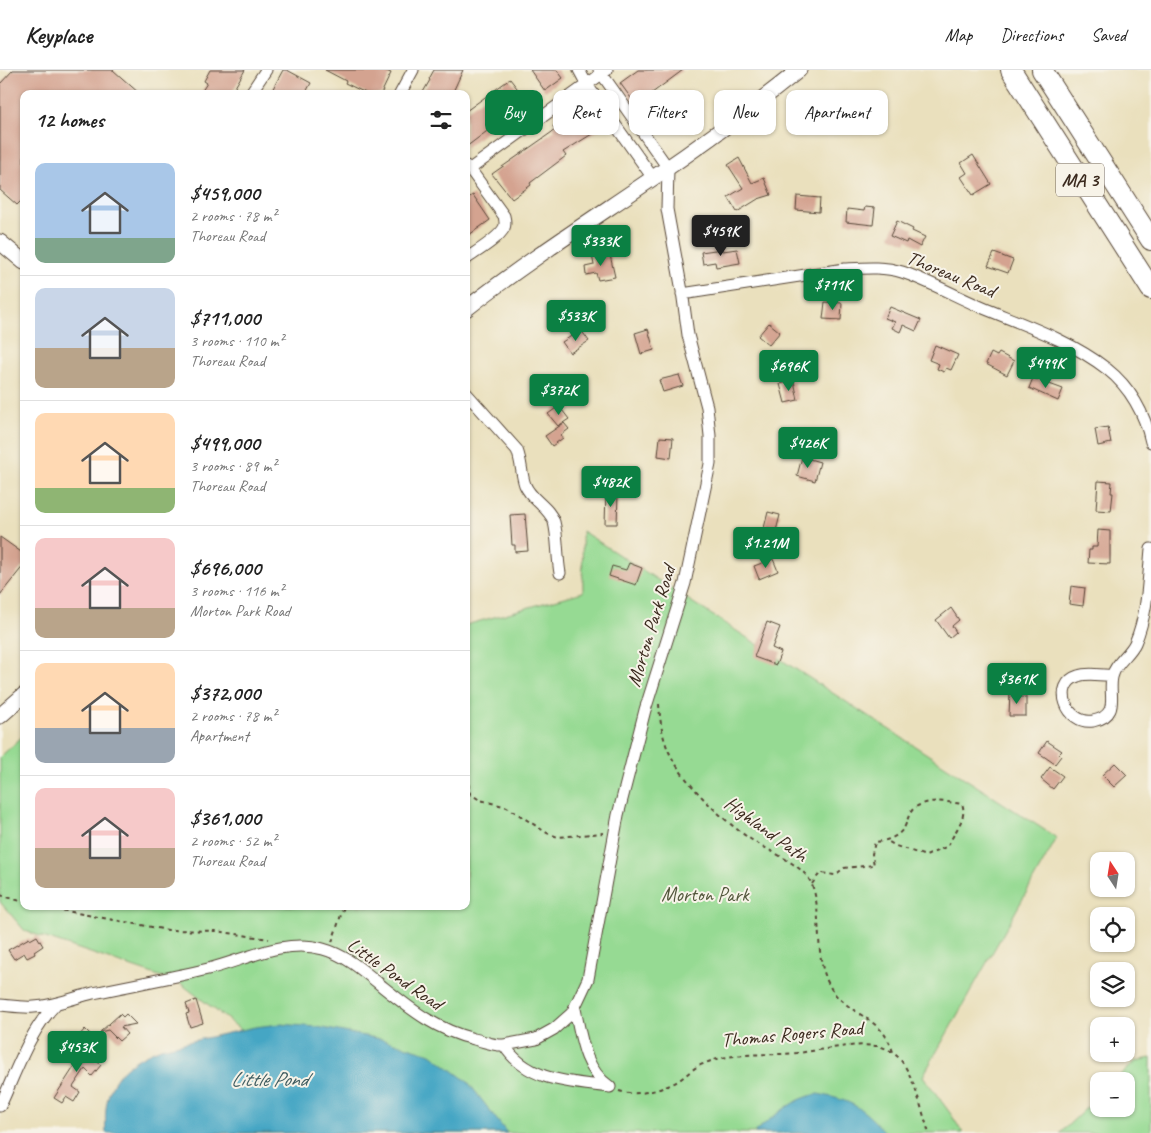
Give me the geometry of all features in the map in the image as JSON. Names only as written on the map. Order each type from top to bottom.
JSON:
[{"type":"highway","name":"MA 3","points":[[1011,70],[1151,289]]},
{"type":"highway","name":"MA 3","points":[[1042,70],[1151,240]]},
{"type":"main road","points":[[470,306],[530,261],[668,168],[799,70]]},
{"type":"main road","points":[[0,242],[20,259]]},
{"type":"main road","points":[[0,716],[20,698]]},
{"type":"street","points":[[253,90],[266,70]]},
{"type":"street","points":[[402,90],[413,70]]},
{"type":"street","points":[[578,70],[653,178]]},
{"type":"street","points":[[470,167],[587,85],[603,71],[668,168]]},
{"type":"street","name":"Morton Park Road","points":[[504,1045],[524,1042],[546,1035],[575,1009],[588,979],[614,831],[645,710],[685,583],[710,464],[707,407],[688,335],[667,209],[668,168]]},
{"type":"street","points":[[470,171],[504,216],[506,223],[498,234],[470,256]]},
{"type":"street","name":"Thoreau Road","points":[[682,294],[845,269],[866,267],[900,272],[1043,332],[1078,350],[1107,369],[1120,381],[1134,400],[1145,421],[1151,442]]},
{"type":"street","points":[[470,397],[517,450],[522,462],[525,484],[532,495],[549,512],[554,523],[560,572]]},
{"type":"street","points":[[1112,675],[1086,674],[1071,680],[1065,688],[1064,697],[1066,706],[1071,714],[1085,721],[1106,715],[1111,709],[1112,675],[1134,646],[1142,626],[1151,548]]},
{"type":"street","name":"Little Pond Road","points":[[0,1005],[34,1008],[56,1004],[90,994],[208,969],[257,952],[306,946],[328,951],[367,973],[440,1028],[462,1036],[504,1045]]},
{"type":"street","points":[[0,1106],[25,1050],[41,1021],[56,1004]]},
{"type":"street","points":[[575,1009],[589,1063],[597,1076],[610,1087]]},
{"type":"street","points":[[504,1045],[512,1057],[545,1077],[610,1087]]},
{"type":"path","name":"Highland Path","points":[[658,697],[664,739],[670,754],[702,797],[716,812],[750,839],[805,874],[812,884],[821,962],[831,989],[839,999],[884,1032],[893,1052]]},
{"type":"path","points":[[470,794],[480,800],[507,807],[546,833],[558,837],[614,831]]},
{"type":"path","points":[[812,884],[820,873],[835,875],[844,868],[874,865],[872,854],[875,842],[887,841],[926,856],[948,846],[951,837],[959,826],[964,809],[962,804],[934,801],[918,805],[910,812],[904,827],[887,841]]},
{"type":"path","points":[[0,895],[20,901]]},
{"type":"path","points":[[60,910],[168,930],[216,931],[250,935],[289,947]]},
{"type":"path","points":[[328,951],[343,910]]},
{"type":"path","name":"Thomas Rogers Road","points":[[610,1087],[630,1093],[655,1090],[676,1082],[700,1065],[720,1058],[742,1055],[796,1053],[865,1046],[882,1047],[893,1052]]},
{"type":"path","points":[[893,1052],[905,1068],[915,1090],[929,1133]]},
{"type":"green space","name":"Morton Park","points":[[582,531],[1057,838],[923,1076],[963,1133],[150,1133],[244,1032],[180,983],[25,931],[0,902],[0,757],[20,739],[20,910],[470,910],[470,624],[583,592]]},
{"type":"green space","points":[[1151,1058],[1151,1133],[1060,1133],[1090,1105],[1090,1117],[1135,1117],[1135,1072],[1124,1072],[1136,1061]]},
{"type":"water","name":"Little Pond","points":[[280,1024],[317,1027],[381,1039],[431,1054],[468,1082],[507,1133],[106,1133],[105,1117],[110,1090],[116,1079],[134,1062],[161,1048],[255,1027]]},
{"type":"water","points":[[818,1094],[840,1099],[856,1106],[886,1133],[755,1133],[786,1107],[801,1099]]},
{"type":"building","points":[[13,70],[113,70],[136,90],[20,90],[20,202],[17,205],[0,190],[0,84]]},
{"type":"building","points":[[210,70],[245,70],[233,90],[203,90],[207,83],[204,81]]},
{"type":"building","points":[[283,70],[287,70],[311,83],[307,90],[272,90]]},
{"type":"building","points":[[325,70],[384,70],[391,73],[383,90],[360,90],[345,83],[346,81]]},
{"type":"building","points":[[434,70],[463,70],[454,90],[424,90]]},
{"type":"building","points":[[530,70],[557,70],[563,78],[545,91]]},
{"type":"building","points":[[638,70],[683,70],[656,90],[629,90],[629,95],[620,83]]},
{"type":"building","points":[[510,79],[518,90],[495,90]]},
{"type":"building","points":[[485,97],[485,133],[470,144],[470,108]]},
{"type":"building","points":[[553,131],[553,135],[590,135],[563,152],[566,156],[512,199],[492,174]]},
{"type":"building","points":[[973,155],[991,184],[973,195],[961,177],[967,173],[961,163]]},
{"type":"building","points":[[739,158],[752,183],[764,178],[771,195],[758,199],[737,212],[728,197],[743,188],[728,165]]},
{"type":"building","points":[[473,195],[490,220],[470,234],[470,197]]},
{"type":"building","points":[[797,196],[820,198],[819,212],[796,210]]},
{"type":"building","points":[[865,207],[875,208],[873,225],[846,222],[847,209],[864,211]]},
{"type":"building","points":[[897,221],[925,237],[920,247],[907,240],[906,243],[890,236]]},
{"type":"building","points":[[722,249],[723,251],[737,249],[740,263],[716,267],[715,262],[703,264],[701,252]]},
{"type":"building","points":[[606,252],[606,256],[610,255],[615,277],[598,280],[596,273],[586,275],[585,267],[594,265],[592,255]]},
{"type":"building","points":[[994,253],[1013,260],[1008,273],[988,266]]},
{"type":"building","points":[[825,302],[842,303],[841,320],[823,319]]},
{"type":"building","points":[[890,307],[921,320],[916,331],[903,325],[900,332],[892,328],[895,322],[885,318]]},
{"type":"building","points":[[769,323],[780,332],[769,345],[758,336]]},
{"type":"building","points":[[648,329],[654,350],[641,354],[635,333]]},
{"type":"building","points":[[581,330],[589,341],[570,353],[562,342]]},
{"type":"building","points":[[935,345],[958,355],[951,370],[946,368],[944,372],[937,369],[939,364],[929,360]]},
{"type":"building","points":[[991,353],[997,356],[999,353],[1014,361],[1007,375],[986,364]]},
{"type":"building","points":[[679,375],[683,386],[663,392],[659,380]]},
{"type":"building","points":[[1033,378],[1063,389],[1058,401],[1029,388]]},
{"type":"building","points":[[794,381],[798,400],[785,403],[780,384]]},
{"type":"building","points":[[559,406],[569,419],[558,426],[548,414]]},
{"type":"building","points":[[564,423],[569,429],[561,435],[563,438],[552,446],[545,436]]},
{"type":"building","points":[[1108,427],[1111,443],[1098,446],[1095,429]]},
{"type":"building","points":[[660,437],[673,438],[671,458],[658,456]]},
{"type":"building","points":[[802,457],[820,462],[815,481],[797,476]]},
{"type":"building","points":[[1098,481],[1112,482],[1111,511],[1096,510]]},
{"type":"building","points":[[606,492],[618,493],[617,524],[605,524]]},
{"type":"building","points":[[768,512],[780,515],[776,531],[764,528]]},
{"type":"building","points":[[525,514],[528,551],[515,552],[515,545],[512,545],[510,515]]},
{"type":"building","points":[[1098,530],[1110,531],[1110,564],[1088,563],[1089,550],[1092,550],[1092,547],[1097,547]]},
{"type":"building","points":[[0,537],[20,551],[20,570],[0,595]]},
{"type":"building","points":[[773,559],[778,571],[759,579],[754,566]]},
{"type":"building","points":[[629,563],[642,568],[636,585],[609,576],[612,566],[626,570]]},
{"type":"building","points":[[1071,586],[1085,588],[1083,606],[1069,604]]},
{"type":"building","points":[[951,608],[959,620],[952,626],[956,632],[949,638],[936,620]]},
{"type":"building","points":[[767,622],[780,627],[772,648],[781,652],[776,665],[754,657]]},
{"type":"building","points":[[1010,691],[1019,692],[1019,697],[1026,697],[1026,716],[1009,716]]},
{"type":"building","points":[[1047,741],[1062,751],[1055,764],[1039,753]]},
{"type":"building","points":[[1115,763],[1127,775],[1114,787],[1102,775]]},
{"type":"building","points":[[1050,767],[1063,776],[1053,789],[1041,779]]},
{"type":"building","points":[[37,936],[43,946],[34,952],[35,954],[27,958],[24,953],[14,959],[8,950],[29,938],[30,940]]},
{"type":"building","points":[[196,1000],[203,1023],[190,1027],[186,1014],[189,1013],[186,1004]]},
{"type":"building","points":[[120,1014],[123,1017],[126,1014],[136,1024],[121,1027],[127,1034],[119,1041],[108,1030],[100,1032]]},
{"type":"building","points":[[85,1029],[92,1036],[84,1043],[78,1037]]},
{"type":"building","points":[[77,1044],[101,1065],[92,1076],[85,1069],[73,1087],[80,1092],[74,1102],[66,1097],[62,1103],[54,1098],[76,1064],[67,1056]]}]
